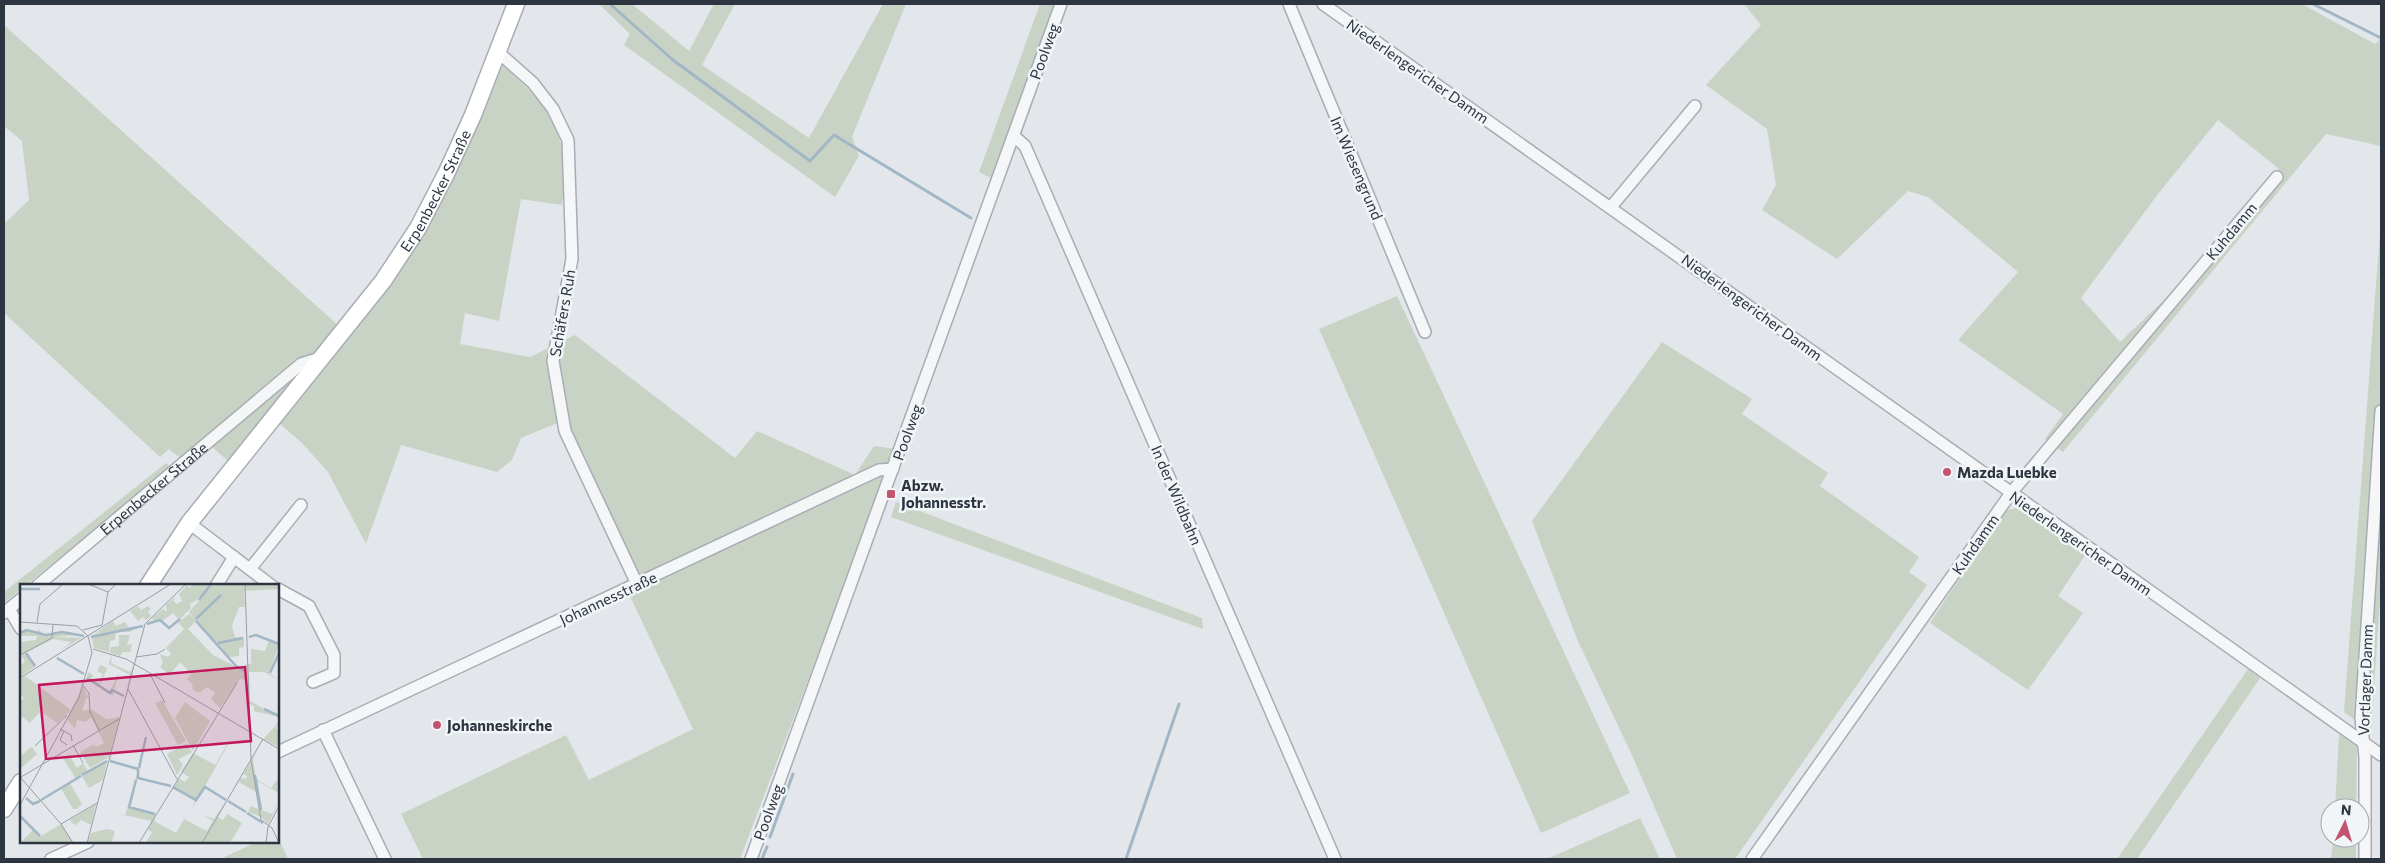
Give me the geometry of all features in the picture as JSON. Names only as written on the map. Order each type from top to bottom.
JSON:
[{"type":"main road","name":"Erpenbecker Straße","points":[[149,584],[189,523],[383,281],[418,228],[446,174],[516,4]]},
{"type":"main road","points":[[4,809],[20,784]]},
{"type":"street","name":"Poolweg","points":[[751,859],[1061,4]]},
{"type":"street","name":"Im Wiesengrund","points":[[1289,4],[1425,332]]},
{"type":"street","name":"Niederlengericher Damm","points":[[1323,4],[2381,755]]},
{"type":"street","name":"Schäfers Ruh","points":[[497,52],[534,83],[553,109],[568,140],[572,259],[553,361],[565,431],[637,584]]},
{"type":"street","points":[[1611,207],[1695,106]]},
{"type":"street","name":"In der Wildbahn","points":[[1014,136],[1026,146],[1335,859]]},
{"type":"street","name":"Kuhdamm","points":[[1752,859],[2011,493],[2277,177]]},
{"type":"street","name":"Erpenbecker Straße","points":[[39,584],[300,364],[320,358]]},
{"type":"street","name":"Vortlager Damm","points":[[2365,859],[2365,757],[2361,718],[2381,411]]},
{"type":"street","name":"Johannesstraße","points":[[279,752],[879,470],[893,469]]},
{"type":"street","points":[[250,569],[301,505]]},
{"type":"street","points":[[189,523],[269,584]]},
{"type":"street","points":[[217,584],[234,556]]},
{"type":"street","points":[[279,590],[309,606],[334,655],[334,673],[313,682]]},
{"type":"street","points":[[20,600],[6,611],[20,629]]},
{"type":"street","points":[[323,730],[385,859]]},
{"type":"street","points":[[52,859],[86,843]]},
{"type":"green space","points":[[599,4],[632,4],[689,51],[714,4],[735,4],[702,65],[809,138],[883,4],[906,4],[852,137],[859,156],[835,197],[624,45],[630,34]]},
{"type":"green space","points":[[1040,4],[1054,4],[991,178],[979,172]]},
{"type":"green space","points":[[1744,4],[2302,4],[2375,44],[2381,38],[2381,146],[2326,134],[2063,452],[2045,439],[2063,414],[1958,340],[2018,272],[1928,197],[1908,191],[1837,259],[1762,210],[1776,185],[1767,129],[1706,85],[1761,25]],"holes":[[[2218,120],[2279,169],[2164,300],[2120,342],[2081,298],[2158,194]]]},
{"type":"green space","points":[[4,25],[339,326],[318,351],[299,360],[180,458],[169,449],[160,457],[4,313],[4,224],[29,200],[22,141],[4,126]]},
{"type":"green space","points":[[501,64],[533,95],[554,125],[564,160],[562,205],[521,199],[499,321],[465,313],[460,344],[530,357],[575,335],[735,458],[757,431],[855,475],[874,446],[896,449],[740,859],[423,859],[401,814],[566,735],[589,780],[693,729],[628,592],[637,572],[567,419],[521,438],[512,460],[497,472],[401,445],[366,544],[328,472],[302,443],[279,423],[390,284]]},
{"type":"green space","points":[[2381,218],[2381,585],[2371,732],[2344,712]]},
{"type":"green space","points":[[1397,296],[1630,793],[1541,833],[1319,329]]},
{"type":"green space","points":[[1662,342],[1752,399],[1742,414],[1828,473],[1820,486],[1919,557],[1909,572],[1927,585],[1735,859],[1677,859],[1631,753],[1577,639],[1532,521]]},
{"type":"green space","points":[[308,368],[229,462],[210,445],[301,369]]},
{"type":"green space","points":[[166,463],[172,468],[27,584],[20,584],[20,590],[4,603],[4,592]]},
{"type":"green space","points":[[896,502],[1202,618],[1203,629],[891,517]]},
{"type":"green space","points":[[2020,507],[2086,554],[2058,596],[2083,613],[2028,690],[1930,623],[2004,511]]},
{"type":"green space","points":[[2248,669],[2260,678],[2137,859],[2117,859]]},
{"type":"green space","points":[[2339,734],[2357,747],[2356,798],[2336,798]]},
{"type":"green space","points":[[1640,818],[1660,859],[1547,859]]},
{"type":"green space","points":[[279,839],[288,859],[220,859],[255,843],[279,843]]},
{"type":"green space","points":[[2332,848],[2356,848],[2356,859],[2331,859]]},
{"type":"waterway","points":[[610,4],[673,60],[810,161],[834,135],[971,218]]},
{"type":"waterway","points":[[2313,4],[2381,38]]},
{"type":"waterway","points":[[1126,859],[1179,704]]},
{"type":"waterway","points":[[770,837],[793,774]]},
{"type":"waterway","points":[[762,859],[767,847]]},
{"type":"place","name":"Mazda Luebke","points":[[1947,472]]},
{"type":"place","name":"Abzw. Johannesstr.","points":[[891,494]]},
{"type":"place","name":"Johanneskirche","points":[[437,725]]}]
